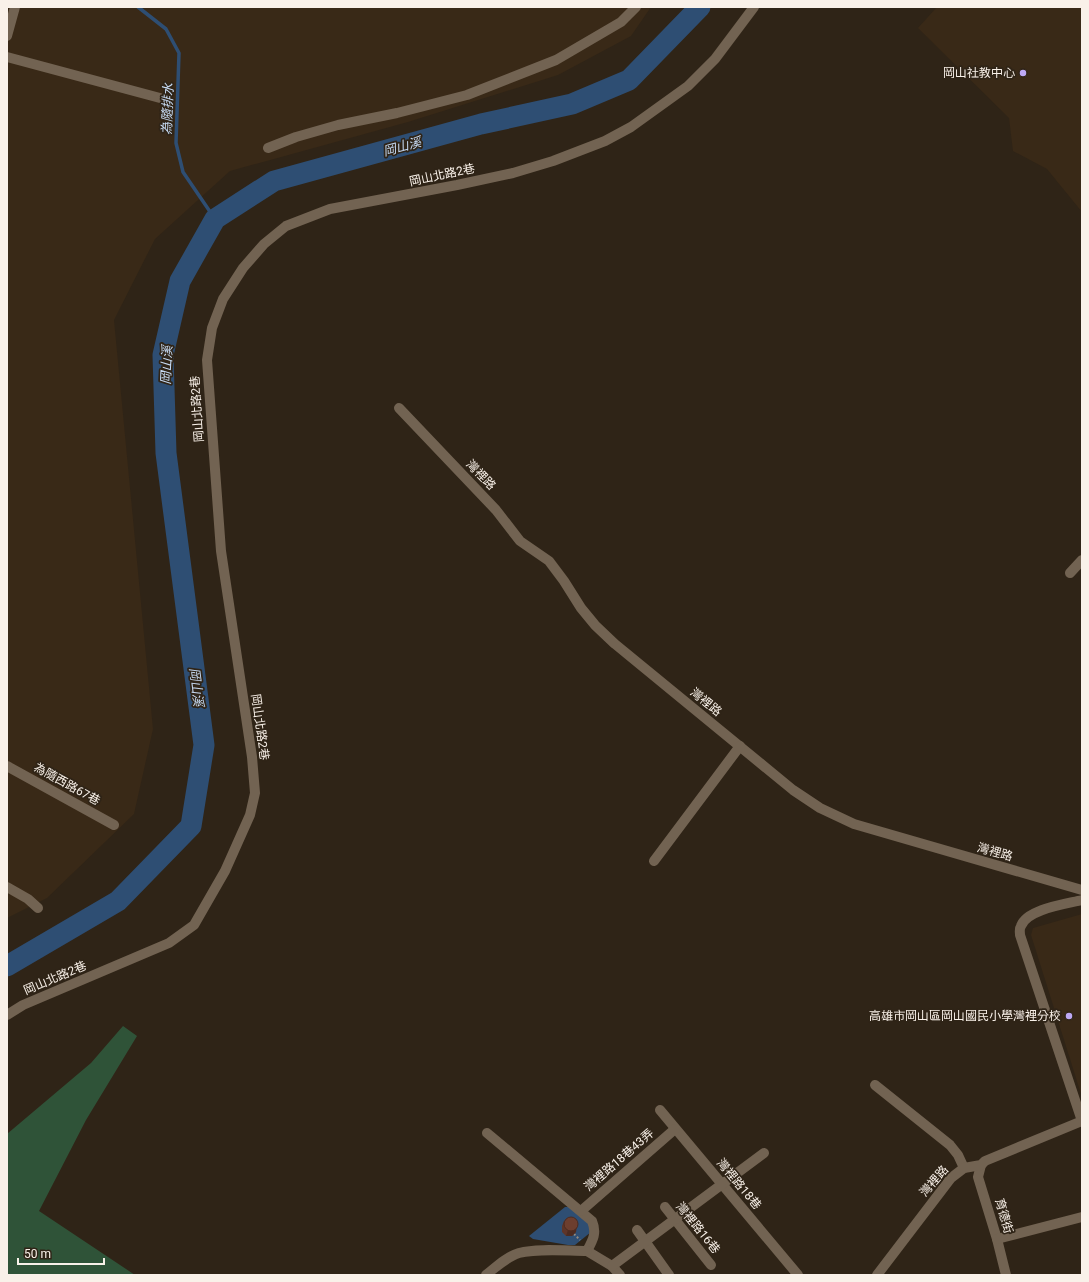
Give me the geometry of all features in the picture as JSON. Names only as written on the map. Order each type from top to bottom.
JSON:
[{"type":"street","points":[[7,36],[15,7]]},
{"type":"street","points":[[268,148],[296,137],[338,125],[397,113],[474,92],[556,60],[621,22],[636,7]]},
{"type":"street","name":"岡山北路2巷","points":[[7,1015],[23,1005],[169,943],[194,925],[225,872],[250,815],[255,793],[252,757],[221,550],[207,360],[212,328],[223,299],[243,268],[264,244],[286,226],[330,209],[513,173],[553,161],[605,141],[631,127],[688,86],[715,59],[754,7]]},
{"type":"street","points":[[7,57],[160,98]]},
{"type":"street","name":"灣裡路","points":[[399,408],[496,510],[520,541],[549,561],[581,608],[595,625],[615,644],[793,790],[820,808],[854,824],[1082,890]]},
{"type":"street","points":[[1070,574],[1082,560]]},
{"type":"street","points":[[654,861],[740,746]]},
{"type":"street","name":"為隨西路67巷","points":[[7,766],[114,825]]},
{"type":"street","points":[[7,887],[28,899],[38,908]]},
{"type":"street","name":"灣裡路","points":[[877,1275],[951,1178],[964,1168],[981,1165],[985,1161],[1082,1121],[1020,935],[1020,928],[1023,922],[1031,915],[1041,910],[1082,900]]},
{"type":"street","points":[[875,1085],[950,1145],[958,1155],[964,1168]]},
{"type":"street","name":"灣裡路18巷","points":[[660,1110],[798,1275]]},
{"type":"street","name":"灣裡路18巷43弄","points":[[581,1211],[675,1129]]},
{"type":"street","points":[[487,1133],[592,1221],[595,1228],[593,1240],[586,1247]]},
{"type":"street","points":[[612,1266],[676,1220],[764,1153]]},
{"type":"street","name":"育德街","points":[[981,1165],[978,1177],[997,1238],[1006,1275]]},
{"type":"street","name":"灣裡路16巷","points":[[665,1207],[711,1265]]},
{"type":"street","points":[[997,1238],[1082,1217]]},
{"type":"street","points":[[636,1230],[669,1275]]},
{"type":"street","points":[[486,1275],[503,1261],[518,1254],[531,1251],[586,1247],[612,1266],[620,1275]]},
{"type":"path","points":[[574,1234],[586,1247]]},
{"type":"shaded area","points":[[7,7],[651,7],[631,36],[558,75],[408,122],[230,171],[155,239],[114,320],[153,729],[134,814],[47,898],[7,918]]},
{"type":"shaded area","name":"岡山社教中心","points":[[937,7],[1082,7],[1082,212],[1047,169],[1013,151],[1009,118],[918,28]]},
{"type":"shaded area","name":"高雄市岡山區岡山國民小學灣裡分校","points":[[1082,914],[1082,1097],[1031,935],[1033,928]]},
{"type":"green space","points":[[123,1026],[137,1036],[86,1120],[39,1211],[135,1275],[7,1275],[7,1134],[91,1063]]},
{"type":"water","points":[[565,1207],[571,1207],[592,1226],[591,1232],[575,1245],[533,1239],[529,1236]]},
{"type":"building","points":[[571,1217],[576,1219],[578,1224],[576,1229],[571,1231],[566,1229],[564,1224],[566,1219]]},
{"type":"waterway","name":"為隨排水","points":[[138,7],[166,29],[179,53],[176,143],[183,172],[215,219]]},
{"type":"waterway","name":"岡山溪","points":[[7,966],[118,901],[191,826],[204,745],[166,453],[163,355],[180,281],[215,219],[274,181],[481,124],[572,104],[629,80],[700,7]]},
{"type":"place","name":"岡山社教中心","points":[[1023,73]]},
{"type":"place","name":"高雄市岡山區岡山國民小學灣裡分校","points":[[1069,1016]]}]
